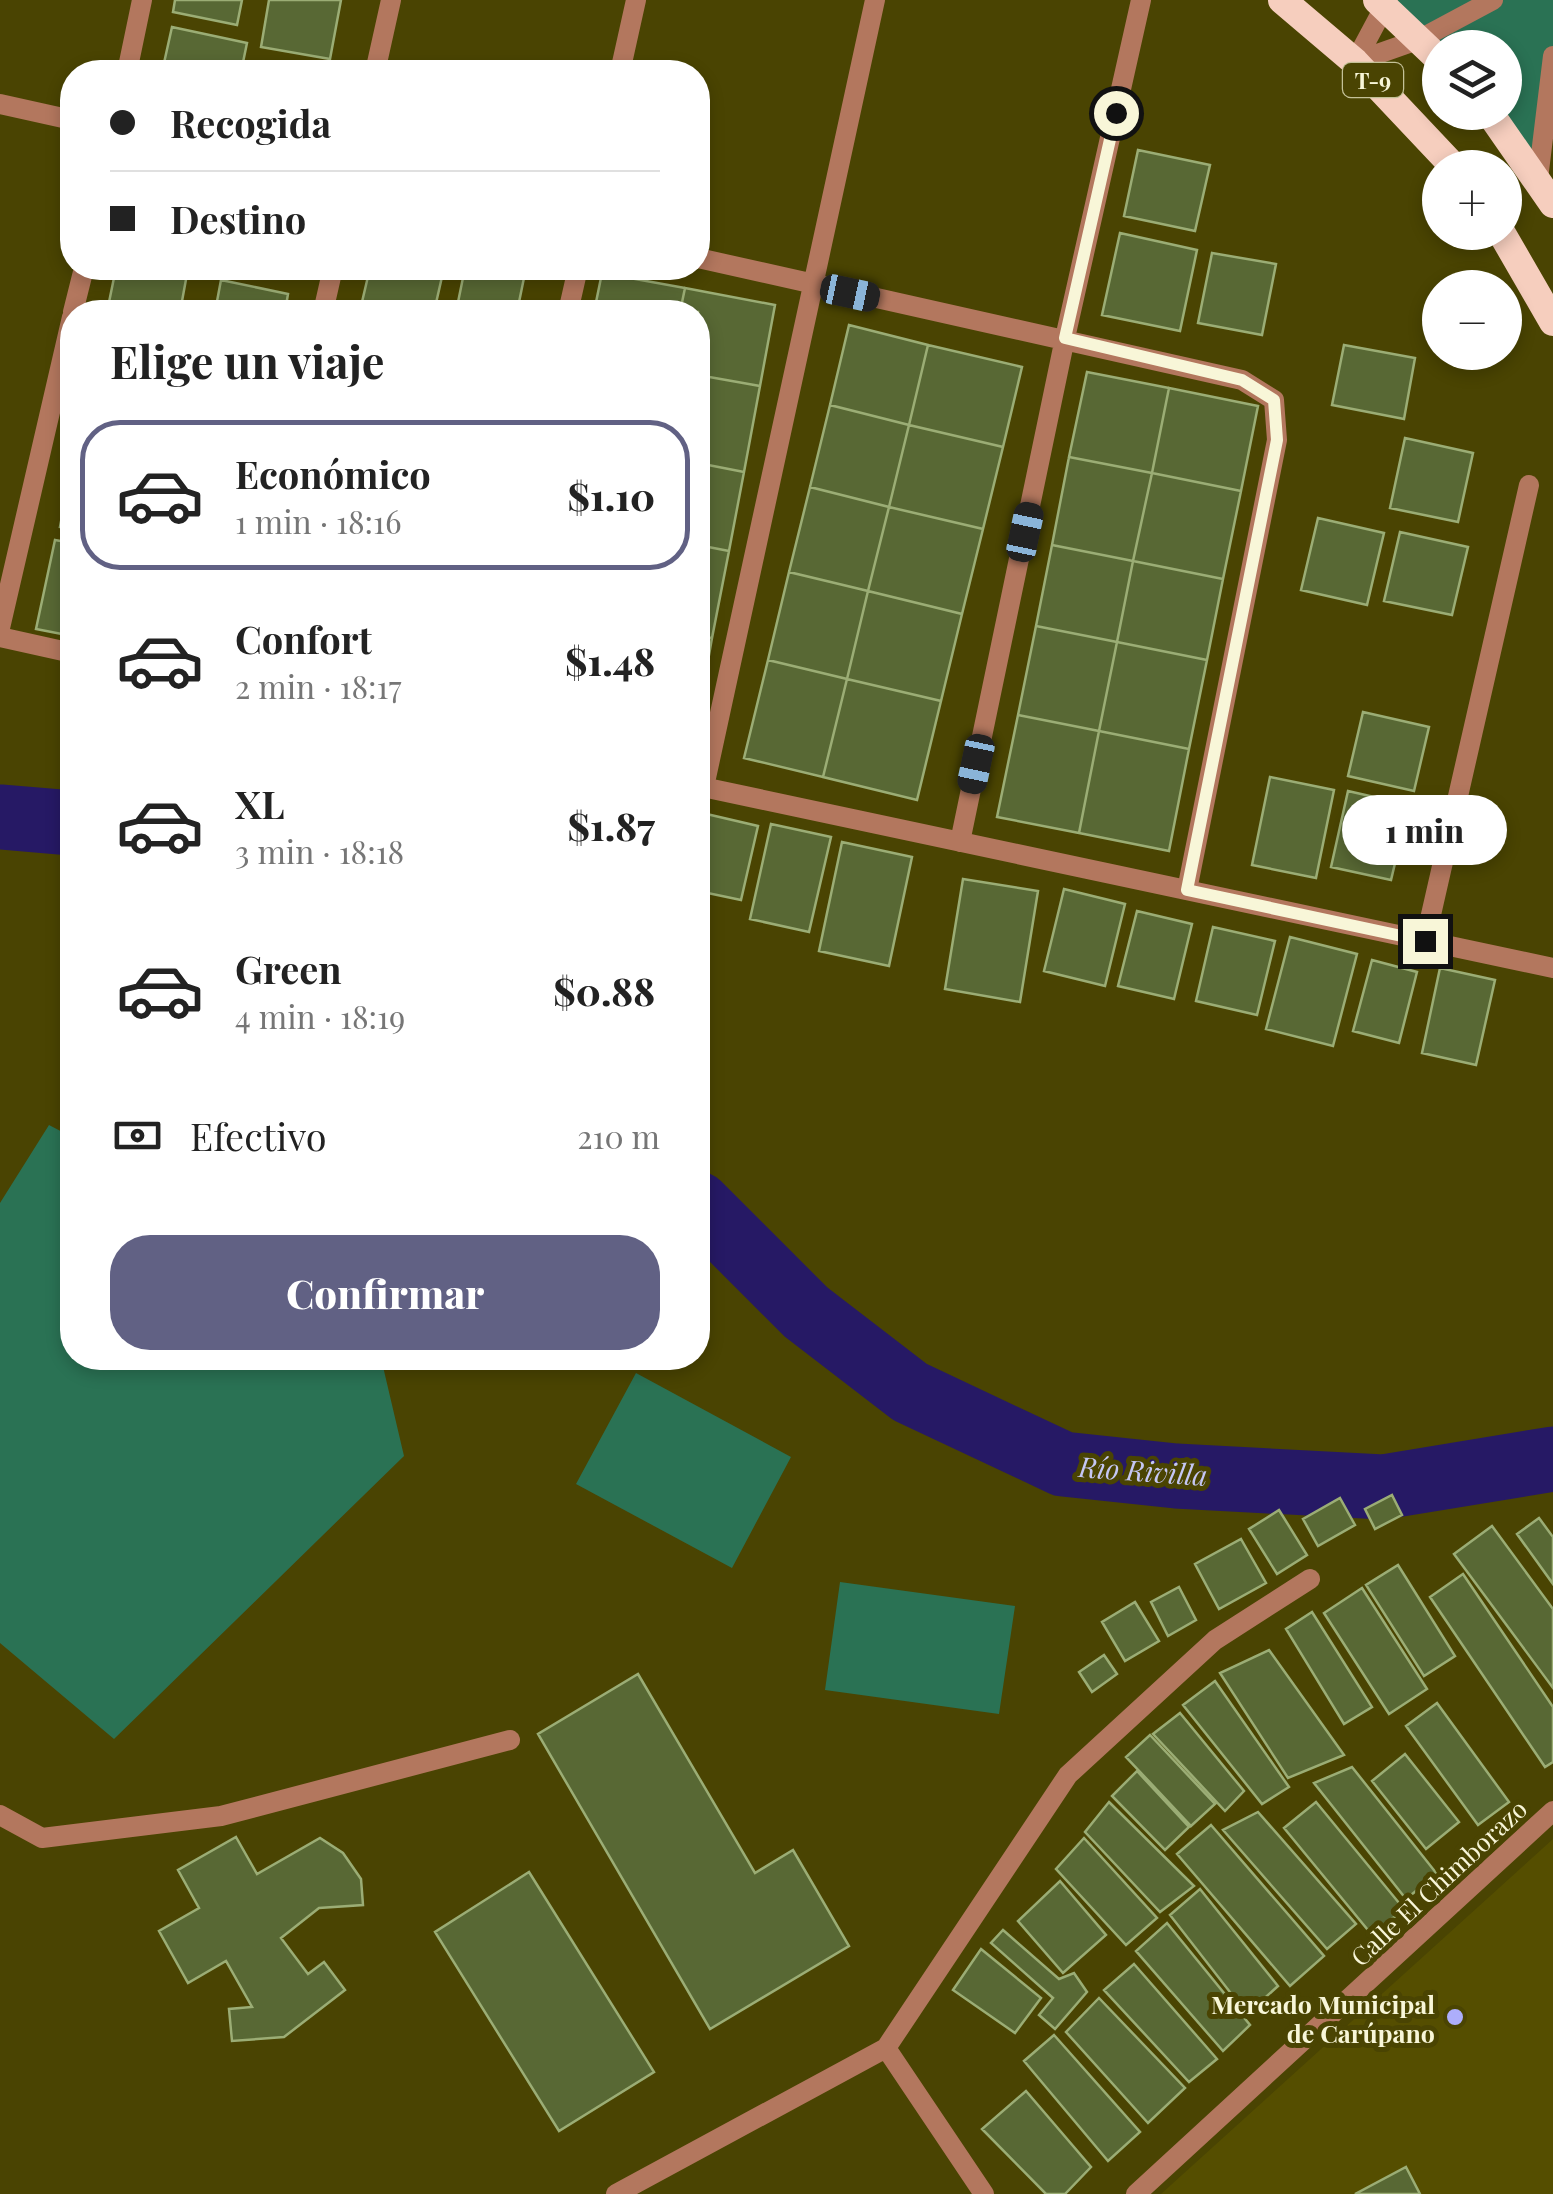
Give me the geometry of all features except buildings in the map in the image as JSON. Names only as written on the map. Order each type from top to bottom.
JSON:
[{"type":"highway","name":"T-9","points":[[1282,0],[1355,62],[1438,150]]},
{"type":"highway","name":"T-9","points":[[1383,2],[1420,39]]},
{"type":"highway","points":[[1502,130],[1553,204]]},
{"type":"highway","points":[[1511,250],[1553,322]]},
{"type":"street","points":[[130,60],[142,0]]},
{"type":"street","points":[[378,60],[391,0]]},
{"type":"street","points":[[623,60],[636,0]]},
{"type":"street","points":[[710,746],[875,0]]},
{"type":"street","points":[[960,842],[1065,338],[1142,0]]},
{"type":"street","points":[[1355,62],[1420,39],[1492,0]]},
{"type":"street","points":[[1355,62],[1383,2]]},
{"type":"street","points":[[1538,178],[1553,56]]},
{"type":"street","points":[[0,104],[60,117]]},
{"type":"street","points":[[710,261],[1242,380],[1274,400],[1277,440],[1187,890]]},
{"type":"street","points":[[0,628],[60,370]]},
{"type":"street","points":[[1425,941],[1529,485]]},
{"type":"street","points":[[0,637],[60,650]]},
{"type":"street","points":[[710,788],[1553,968]]},
{"type":"street","points":[[616,2194],[886,2048],[1068,1776],[1215,1640],[1310,1579]]},
{"type":"street","points":[[0,1815],[42,1838],[221,1816],[510,1740]]},
{"type":"street","name":"Calle El Chimborazo","points":[[1136,2194],[1553,1810]]},
{"type":"street","points":[[886,2048],[984,2194]]},
{"type":"shaded area","name":"Mercado Municipal de Carúpano","points":[[1553,1839],[1553,2194],[1161,2194]]},
{"type":"green space","points":[[1377,0],[1553,0],[1553,56],[1538,179],[1514,130],[1522,130],[1522,30],[1422,30],[1422,34]]},
{"type":"green space","points":[[49,1125],[60,1131],[60,1370],[384,1370],[404,1456],[114,1739],[0,1643],[0,1203]]},
{"type":"green space","points":[[636,1373],[791,1457],[732,1568],[576,1484]]},
{"type":"green space","points":[[840,1582],[1015,1606],[999,1714],[825,1690]]},
{"type":"waterway","name":"Río Rivilla","points":[[0,817],[60,822]]},
{"type":"waterway","name":"Río Rivilla","points":[[710,1216],[806,1312],[910,1392],[1063,1464],[1176,1476],[1383,1487],[1553,1459]]},
{"type":"place","name":"Mercado Municipal de Carúpano","points":[[1455,2017]]},
{"type":"route","points":[[1116,113],[1065,338],[1242,380],[1274,400],[1277,440],[1187,890],[1425,941]]}]
